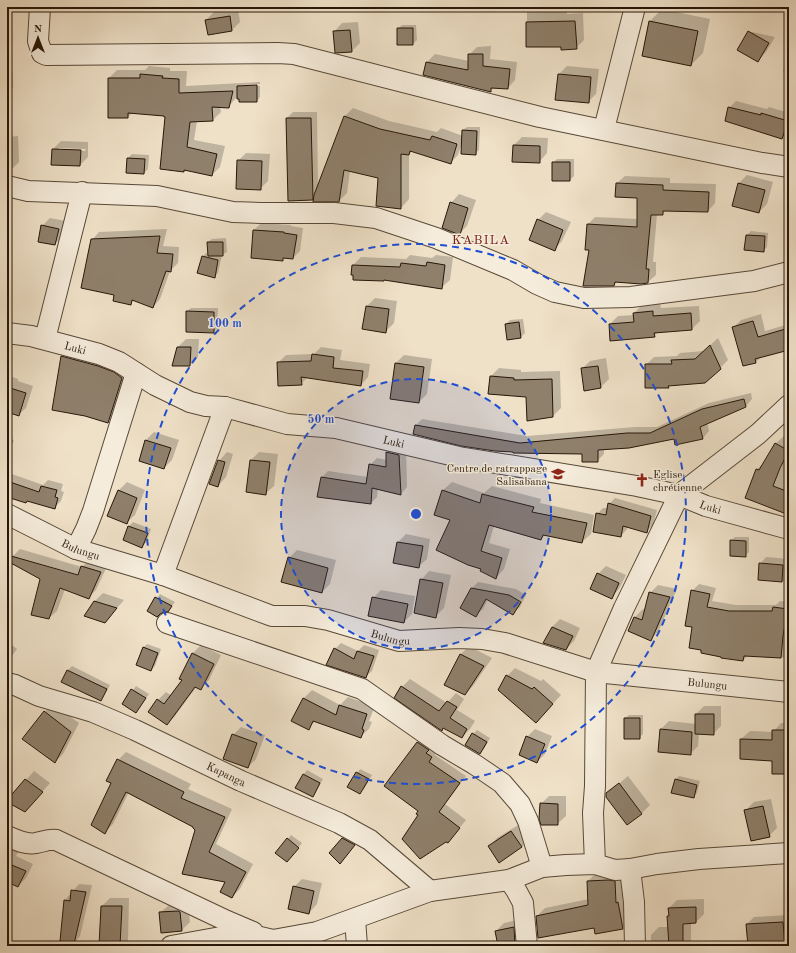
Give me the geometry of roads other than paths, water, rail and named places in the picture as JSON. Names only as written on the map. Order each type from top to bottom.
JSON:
[{"type":"street","points":[[604,129],[635,7]]},
{"type":"street","points":[[35,9],[38,41],[42,53],[46,55],[294,54],[540,117],[604,129],[762,163],[789,167]]},
{"type":"street","points":[[7,186],[28,191],[157,196],[233,212],[334,213],[376,218],[436,238],[513,270],[537,284],[555,292],[584,298],[631,297],[754,281],[789,272]]},
{"type":"street","points":[[45,339],[82,192]]},
{"type":"street","name":"Luki","points":[[7,333],[45,339],[99,354],[119,362],[155,385],[190,402],[206,406],[225,407],[287,424],[336,428],[459,457],[637,486],[679,495],[706,506],[789,529]]},
{"type":"street","points":[[76,549],[93,511],[136,373]]},
{"type":"street","points":[[595,864],[593,813],[595,786],[596,672],[624,608],[679,495],[758,434],[789,405]]},
{"type":"street","points":[[163,575],[225,407]]},
{"type":"street","name":"Bulungu","points":[[7,514],[76,549],[163,575],[272,616],[305,616],[328,620],[399,642],[459,638],[482,639],[528,649],[596,672],[789,692]]},
{"type":"street","points":[[167,623],[362,689],[435,740],[502,783],[520,804],[528,821],[542,867]]},
{"type":"street","name":"Kapanga","points":[[7,683],[39,696],[93,712],[135,730],[241,781],[339,823],[370,840],[430,891]]},
{"type":"street","points":[[7,836],[19,841],[33,844],[46,840],[56,840],[226,921],[273,940]]},
{"type":"street","points":[[171,946],[243,933],[273,940],[317,932],[430,891],[509,880],[542,867],[595,864],[614,870],[699,859],[789,852]]},
{"type":"street","points":[[630,869],[634,902],[635,946]]},
{"type":"street","points":[[509,880],[523,903],[527,946]]},
{"type":"street","points":[[355,919],[357,946]]},
{"type":"place","name":"Centre de ratrappage Salisabana","points":[[558,474]]},
{"type":"place","name":"Eglise chrétienne","points":[[642,480]]},
{"type":"district","name":"KABILA","points":[[481,239]]}]
